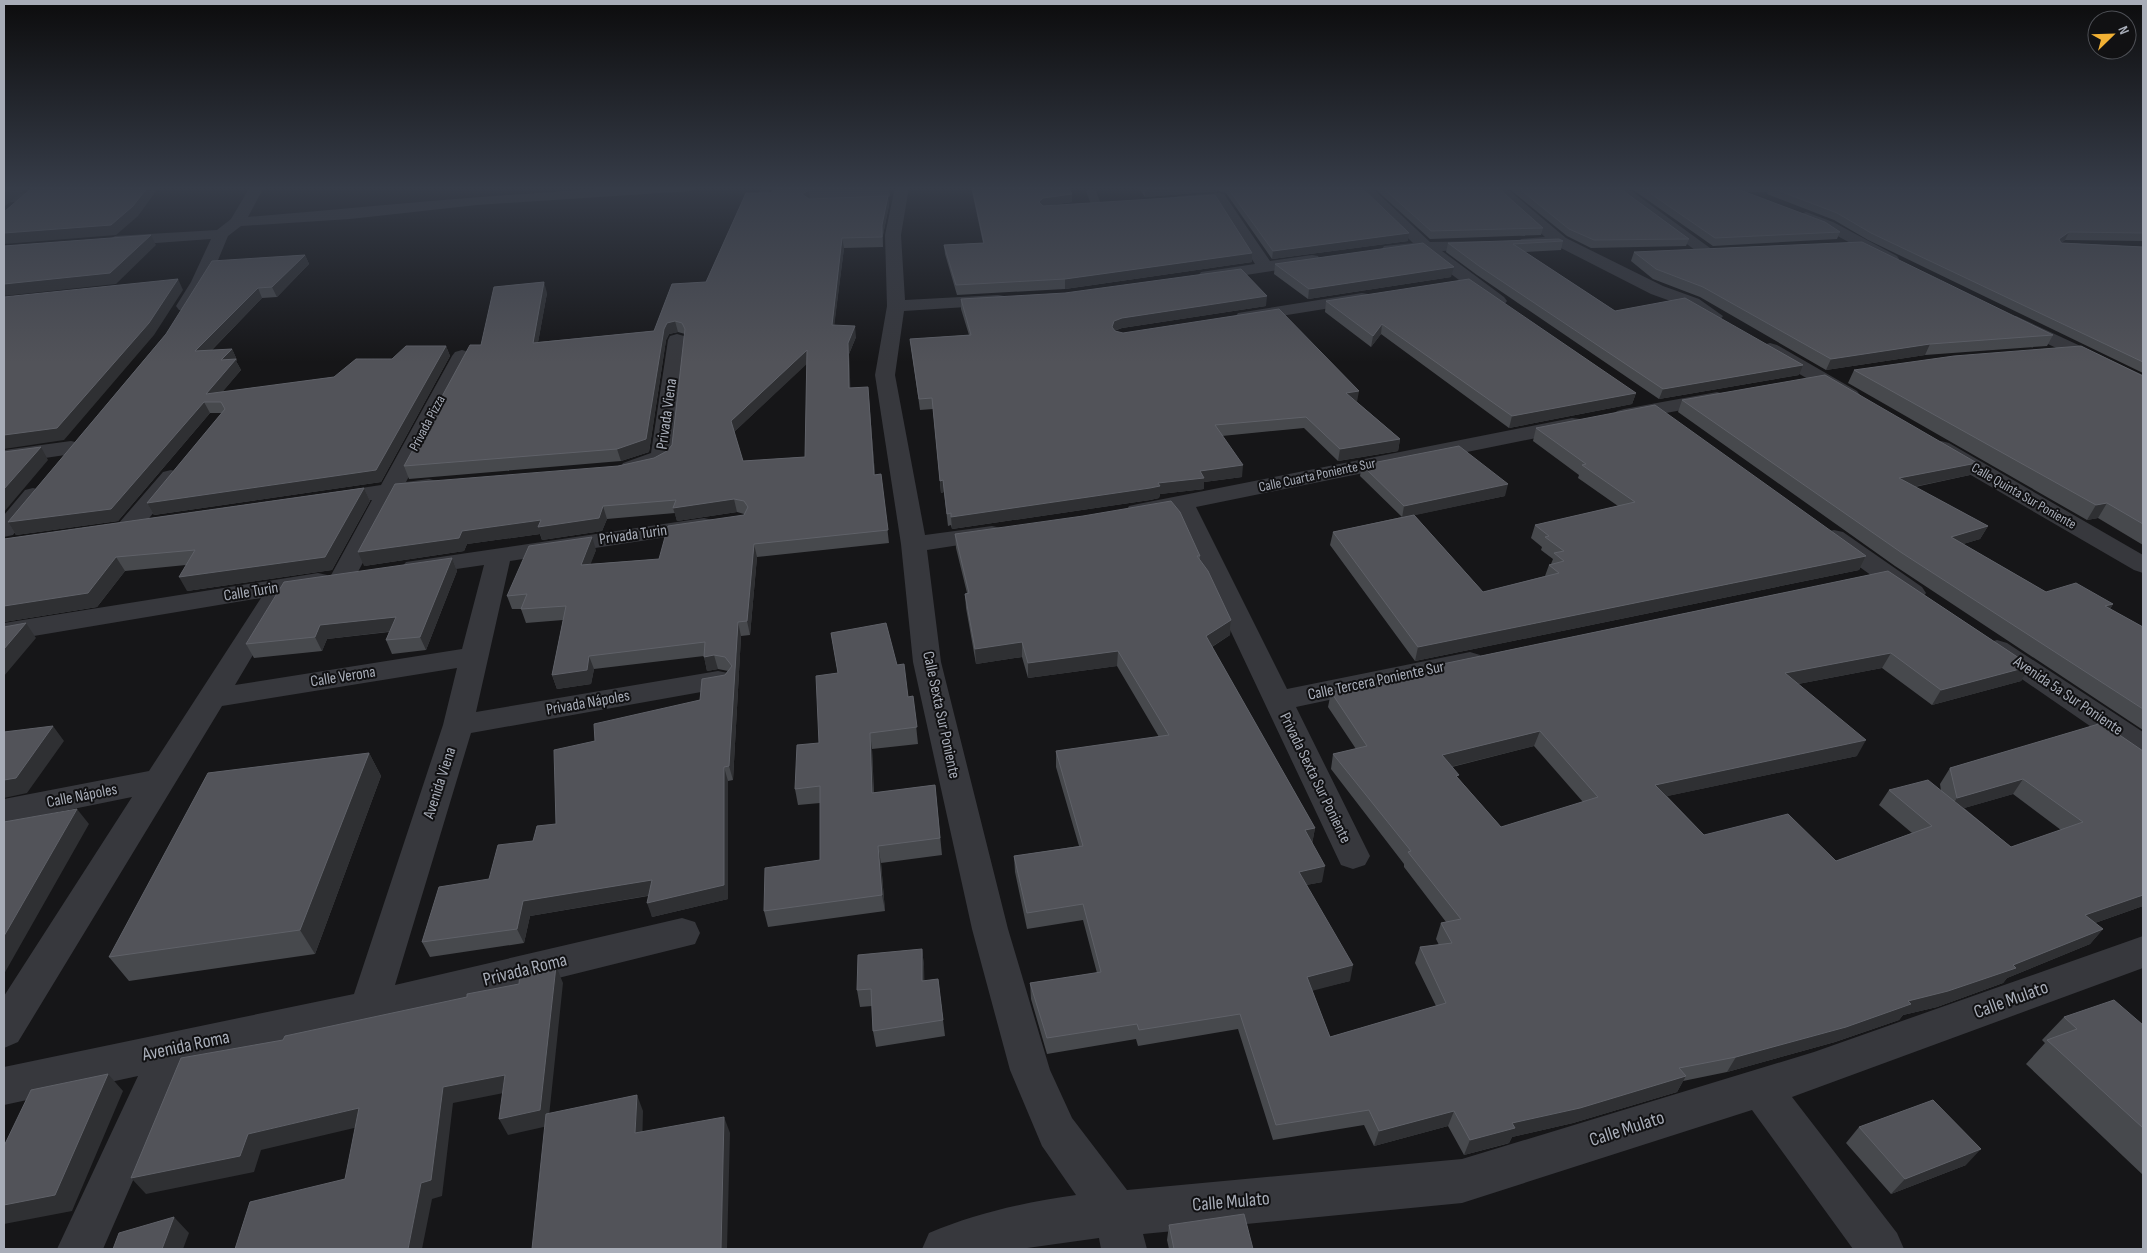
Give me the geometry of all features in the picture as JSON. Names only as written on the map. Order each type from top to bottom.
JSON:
[{"type":"street","points":[[174,322],[200,282],[216,245]]},
{"type":"street","name":"Calle Sexta Sur Poniente","points":[[893,245],[896,306],[885,375],[914,544],[927,662],[990,929],[1030,1070],[1057,1132],[1110,1226]]},
{"type":"street","points":[[1252,245],[1266,267]]},
{"type":"street","points":[[1369,252],[1439,245]]},
{"type":"street","points":[[1569,245],[1657,290],[1693,303],[1727,324]]},
{"type":"street","points":[[1699,245],[1709,253]]},
{"type":"street","points":[[1833,246],[1848,245]]},
{"type":"street","points":[[1862,245],[1906,267]]},
{"type":"street","points":[[1425,246],[1460,283],[1516,314]]},
{"type":"street","points":[[1681,253],[1728,252]]},
{"type":"street","points":[[1588,255],[1626,254]]},
{"type":"street","points":[[1192,278],[1332,258]]},
{"type":"street","points":[[177,284],[200,282]]},
{"type":"street","points":[[1228,320],[1383,295]]},
{"type":"street","points":[[896,306],[1016,299]]},
{"type":"street","points":[[2004,316],[2143,383]]},
{"type":"street","points":[[1753,339],[1868,406]]},
{"type":"street","name":"Privada Viena","points":[[611,471],[643,465],[662,456],[677,340]]},
{"type":"street","points":[[2036,355],[2076,351]]},
{"type":"street","name":"Privada Pizza","points":[[343,578],[462,356]]},
{"type":"street","points":[[1792,385],[1850,375]]},
{"type":"street","points":[[1633,394],[1680,426]]},
{"type":"street","name":"Calle Cuarta Poniente Sur","points":[[1119,514],[1182,504],[1598,419],[1734,395]]},
{"type":"street","name":"Calle Quinta Sur Poniente","points":[[1928,440],[2143,565]]},
{"type":"street","points":[[4,456],[77,441],[50,474],[10,539]]},
{"type":"street","points":[[156,525],[117,531],[182,464]]},
{"type":"street","points":[[303,503],[392,489],[449,484]]},
{"type":"street","points":[[1182,504],[1278,701]]},
{"type":"street","name":"Privada Turin","points":[[500,554],[728,522]]},
{"type":"street","points":[[1814,523],[1933,606]]},
{"type":"street","points":[[914,544],[1008,531]]},
{"type":"street","name":"Calle Turin","points":[[4,632],[500,554]]},
{"type":"street","name":"Avenida Viena","points":[[369,1008],[458,726],[500,554]]},
{"type":"street","points":[[1856,580],[1885,574]]},
{"type":"street","points":[[4,1030],[281,587]]},
{"type":"street","name":"Avenida 5a Sur Poniente","points":[[1982,639],[2143,747]]},
{"type":"street","name":"Calle Tercera Poniente Sur","points":[[1278,701],[1499,655]]},
{"type":"street","name":"Calle Verona","points":[[212,698],[475,656]]},
{"type":"street","name":"Privada Nápoles","points":[[458,726],[718,680]]},
{"type":"street","name":"Privada Sexta Sur Poniente","points":[[1278,701],[1353,856]]},
{"type":"street","name":"Calle Nápoles","points":[[4,811],[160,780]]},
{"type":"street","name":"Privada Roma","points":[[369,1008],[682,933]]},
{"type":"street","name":"Calle Mulato","points":[[945,1249],[1025,1225],[1110,1226],[1462,1181],[1814,1071],[2143,952]]},
{"type":"street","name":"Avenida Roma","points":[[4,1086],[369,1008]]},
{"type":"street","points":[[80,1249],[170,1050]]},
{"type":"street","points":[[1760,1087],[1881,1249]]},
{"type":"building","points":[[140,245],[110,273],[4,284],[4,246]]},
{"type":"building","points":[[722,245],[841,245],[832,325],[855,326],[848,343],[849,388],[868,387],[874,475],[881,474],[888,530],[754,544],[747,621],[738,622],[729,766],[724,767],[724,885],[647,903],[652,880],[523,901],[517,929],[422,942],[439,887],[489,879],[498,845],[533,841],[537,826],[556,824],[554,750],[595,741],[594,724],[700,700],[702,679],[725,675],[732,666],[725,657],[714,655],[704,657],[705,642],[589,656],[587,670],[552,675],[566,606],[521,609],[527,594],[507,596],[529,546],[592,537],[581,565],[659,559],[668,526],[744,515],[748,507],[744,501],[734,499],[673,508],[676,500],[603,506],[599,518],[538,527],[541,520],[462,531],[459,538],[358,552],[395,484],[618,466],[654,458],[667,451],[672,445],[685,329],[682,323],[675,321],[667,323],[664,329],[646,439],[617,449],[404,466],[470,345],[481,345],[494,287],[544,282],[533,343],[654,331],[672,284],[706,282]],"holes":[[[807,350],[805,457],[743,461],[731,421]]]},
{"type":"building","points":[[944,245],[1247,245],[1252,253],[1065,279],[956,285]]},
{"type":"building","points":[[1269,245],[1315,245],[1273,251]]},
{"type":"building","points":[[1406,245],[1426,245],[1454,267],[1309,289],[1275,264]]},
{"type":"building","points":[[1451,245],[1515,245],[1615,311],[1685,298],[1803,365],[1663,389]]},
{"type":"building","points":[[1783,245],[1869,245],[2053,335],[1930,344],[1831,359],[1703,287],[1656,269],[1634,252]]},
{"type":"building","points":[[1897,245],[2143,247],[2143,362]]},
{"type":"building","points":[[305,255],[272,287],[258,288],[195,351],[232,349],[221,360],[236,359],[206,394],[334,377],[356,359],[392,359],[406,346],[446,346],[376,470],[147,503],[225,409],[221,402],[204,402],[111,509],[8,522],[166,334],[212,261]]},
{"type":"building","points":[[1241,269],[1267,296],[1122,318],[1114,321],[1112,327],[1115,331],[1123,333],[1279,309],[1359,391],[1346,393],[1400,439],[1340,449],[1306,417],[1215,425],[1243,465],[1200,471],[1204,478],[1158,483],[1160,486],[1150,488],[951,517],[951,513],[947,514],[943,480],[940,481],[932,398],[919,399],[910,339],[971,335],[961,299],[1065,293]]},
{"type":"building","points":[[178,279],[149,323],[57,428],[4,435],[4,297]]},
{"type":"building","points":[[1469,279],[1636,393],[1512,416],[1382,324],[1373,336],[1326,301]]},
{"type":"building","points":[[2081,346],[2143,376],[2143,524],[2107,503],[2096,505],[1854,370],[1954,356]]},
{"type":"building","points":[[1825,375],[1977,463],[1899,478],[1988,526],[1951,537],[2046,592],[2076,583],[2113,604],[2105,606],[2143,627],[2143,709],[1902,553],[1682,400]]},
{"type":"building","points":[[1655,405],[1866,556],[1418,647],[1333,532],[1414,515],[1483,592],[1559,573],[1549,565],[1564,561],[1554,553],[1564,551],[1545,537],[1549,536],[1535,525],[1635,502],[1582,465],[1586,464],[1536,428]]},
{"type":"building","points":[[1459,446],[1508,484],[1404,506],[1362,465]]},
{"type":"building","points":[[41,447],[4,489],[4,452]]},
{"type":"building","points":[[364,488],[325,557],[179,577],[195,550],[116,557],[88,593],[4,606],[4,539]]},
{"type":"building","points":[[1171,501],[1180,512],[1200,556],[1197,556],[1208,571],[1231,620],[1206,636],[1315,828],[1305,830],[1325,866],[1299,872],[1353,965],[1307,977],[1330,1037],[1446,1003],[1420,947],[1452,943],[1441,923],[1461,919],[1408,852],[1411,851],[1333,754],[1367,746],[1331,692],[1438,672],[1433,666],[1888,571],[2031,666],[1941,690],[1891,653],[1785,673],[1866,740],[1655,785],[1704,835],[1788,814],[1836,861],[1932,826],[1889,790],[1928,780],[2011,847],[2083,822],[2023,779],[1957,798],[1950,768],[2102,723],[2143,751],[2143,895],[2085,915],[2103,929],[2013,965],[2016,968],[1948,991],[1908,1001],[1911,1004],[1846,1027],[1736,1057],[1679,1068],[1686,1076],[1580,1108],[1512,1123],[1515,1128],[1470,1140],[1454,1111],[1379,1131],[1369,1110],[1276,1125],[1240,1014],[1139,1030],[1137,1024],[1047,1038],[1030,983],[1101,972],[1083,904],[1027,913],[1014,856],[1083,846],[1056,751],[1169,735],[1118,651],[1028,663],[1022,642],[975,649],[965,594],[969,593],[955,534],[1083,516]],"holes":[[[1540,731],[1598,797],[1501,827],[1456,776],[1459,775],[1442,755]]]},
{"type":"building","points":[[452,558],[420,637],[386,640],[396,617],[320,625],[315,637],[246,644],[284,582]]},
{"type":"building","points":[[26,623],[4,649],[4,627]]},
{"type":"building","points":[[886,623],[897,665],[904,664],[908,697],[913,696],[917,727],[870,733],[872,793],[935,785],[940,838],[878,846],[882,895],[764,911],[765,868],[820,860],[820,786],[795,789],[797,745],[819,743],[816,676],[838,673],[831,633]]},
{"type":"building","points":[[53,726],[16,778],[4,780],[4,732]]},
{"type":"building","points":[[369,753],[300,930],[109,957],[208,773]]},
{"type":"building","points":[[77,809],[4,936],[4,822]]},
{"type":"building","points":[[922,949],[922,981],[938,979],[943,1020],[873,1031],[871,989],[857,990],[858,955]]},
{"type":"building","points":[[556,966],[540,1110],[499,1119],[505,1075],[443,1087],[431,1180],[421,1183],[408,1249],[235,1249],[250,1202],[345,1179],[359,1108],[248,1134],[240,1156],[131,1178],[181,1058],[283,1040],[285,1036],[467,997],[467,994],[519,984],[520,973]]},
{"type":"building","points":[[2114,1000],[2143,1025],[2143,1128],[2047,1040],[2077,1029],[2064,1017]]},
{"type":"building","points":[[108,1074],[55,1195],[4,1205],[4,1146],[31,1090]]},
{"type":"building","points":[[637,1095],[635,1133],[724,1117],[721,1249],[532,1249],[546,1114]]},
{"type":"building","points":[[1933,1100],[1981,1149],[1905,1179],[1859,1127]]},
{"type":"building","points":[[1244,1214],[1253,1249],[1174,1249],[1169,1225]]},
{"type":"building","points":[[174,1217],[162,1249],[113,1249],[119,1233]]}]
